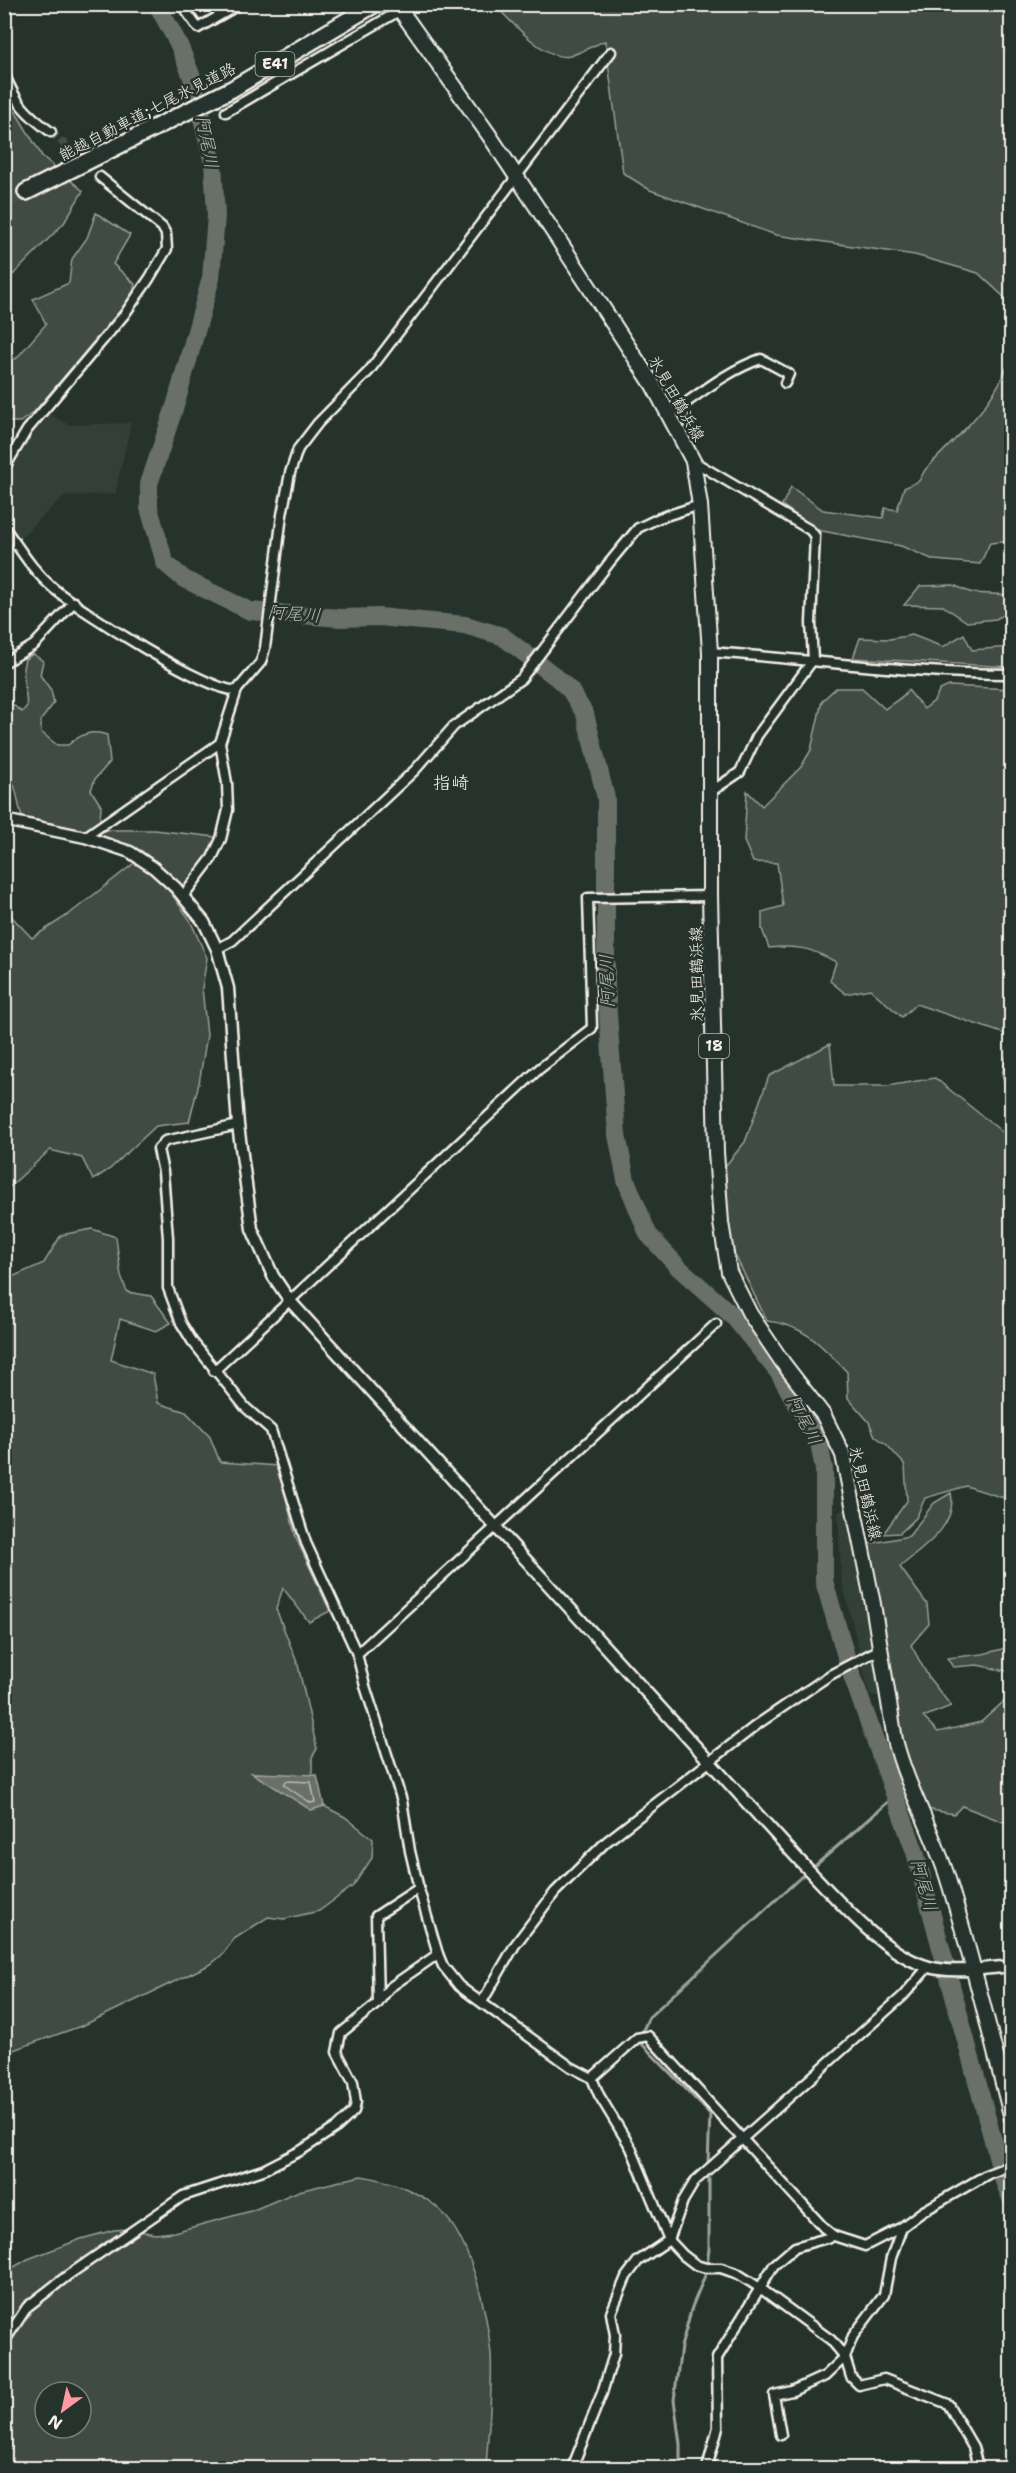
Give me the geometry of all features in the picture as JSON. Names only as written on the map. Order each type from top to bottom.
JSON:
[{"type":"highway","name":"能越自動車道;七尾氷見道路","points":[[172,117],[362,4]]},
{"type":"highway","name":"能越自動車道;七尾氷見道路","points":[[25,188],[172,117],[303,48],[375,4]]},
{"type":"main road","name":"氷見田鶴浜線","points":[[403,7],[670,414],[693,461],[700,505],[710,652],[708,794],[716,1152],[721,1223],[729,1272],[750,1314],[783,1363],[824,1416],[843,1455],[900,1760],[946,1875],[967,1969],[1011,2119]]},
{"type":"street","points":[[181,4],[198,28],[240,4]]},
{"type":"street","points":[[226,112],[403,7]]},
{"type":"street","points":[[184,895],[212,858],[221,839],[228,810],[227,783],[220,743],[237,690],[261,662],[268,637],[282,514],[290,473],[298,449],[318,423],[369,371],[611,52]]},
{"type":"street","points":[[4,74],[14,98],[36,121],[51,132]]},
{"type":"street","points":[[4,469],[27,430],[124,315],[167,249],[166,234],[162,227],[100,177]]},
{"type":"street","points":[[670,414],[718,382],[761,359],[789,374],[785,383]]},
{"type":"street","points":[[693,461],[810,530],[814,536],[811,622],[813,660],[757,736],[740,772],[708,794]]},
{"type":"street","points":[[217,949],[231,940],[372,812],[415,770],[454,726],[521,679],[638,528],[659,518],[700,505]]},
{"type":"street","points":[[4,527],[28,564],[54,588],[74,602],[190,676],[229,692],[237,690]]},
{"type":"street","points":[[4,663],[34,645],[74,602]]},
{"type":"street","points":[[710,652],[892,669],[1011,674]]},
{"type":"street","points":[[85,837],[220,743]]},
{"type":"street","points":[[4,820],[85,837],[130,852],[154,868],[184,895],[204,922],[217,949],[228,988],[238,1125],[252,1229],[273,1276],[290,1301],[854,1917],[879,1939],[928,1967],[940,1970],[1011,1966]]},
{"type":"street","points":[[214,1371],[539,1069],[592,1028],[588,898],[710,896]]},
{"type":"street","points":[[238,1125],[165,1141],[158,1149],[163,1172],[168,1238],[168,1288],[181,1323],[192,1341],[245,1407],[271,1430],[306,1543],[357,1654],[402,1801],[419,1888],[443,1966],[459,1986],[571,2067],[592,2078],[599,2095],[630,2148],[669,2240],[683,2255],[696,2265],[721,2268],[738,2274],[831,2340],[845,2357],[851,2377],[859,2385],[884,2379],[948,2404],[972,2447],[978,2469]]},
{"type":"street","points":[[357,1654],[716,1324]]},
{"type":"street","points":[[482,2002],[515,1945],[555,1893],[606,1842],[758,1724],[838,1671],[880,1649]]},
{"type":"street","points":[[378,2003],[376,1916],[419,1888]]},
{"type":"street","points":[[4,2342],[27,2307],[67,2276],[183,2196],[263,2169],[302,2150],[337,2127],[354,2111],[356,2102],[353,2082],[337,2052],[341,2032],[378,2003],[389,1988],[438,1954]]},
{"type":"street","points":[[572,2469],[602,2393],[614,2354],[615,2335],[611,2313],[626,2277],[638,2261],[669,2240],[683,2201],[695,2181],[903,1996],[928,1967]]},
{"type":"street","points":[[592,2078],[637,2038],[648,2036],[834,2236],[865,2246],[902,2227],[922,2212],[988,2174],[1011,2165]]},
{"type":"street","points":[[781,2435],[774,2395],[792,2391],[825,2376],[845,2357],[853,2336],[884,2295],[888,2268],[902,2227]]},
{"type":"street","points":[[707,2469],[718,2427],[717,2358],[774,2265],[795,2247],[834,2236]]},
{"type":"shaded area","points":[[495,5],[1011,5],[1011,325],[1005,298],[978,273],[915,255],[776,235],[650,190],[623,173],[605,41],[570,56],[551,53],[530,39]]},
{"type":"shaded area","points":[[4,85],[15,111],[42,156],[83,191],[64,223],[5,283]]},
{"type":"shaded area","points":[[96,213],[130,235],[113,264],[135,284],[132,297],[34,412],[20,422],[5,422],[5,356],[16,359],[46,324],[33,299],[69,283],[72,259],[87,238]]},
{"type":"shaded area","points":[[1011,355],[1011,541],[990,543],[980,564],[934,560],[901,546],[817,530],[782,505],[791,487],[823,510],[883,518],[885,508],[897,510],[904,488],[919,481],[925,470],[987,403],[1005,373]]},
{"type":"shaded area","points":[[50,414],[69,425],[131,423],[115,494],[64,496],[18,540],[5,517],[5,479],[18,451]]},
{"type":"shaded area","points":[[953,585],[972,593],[1011,595],[1011,611],[996,619],[967,622],[943,606],[904,605],[920,586]]},
{"type":"shaded area","points":[[964,634],[972,650],[1011,647],[1011,667],[853,658],[860,638],[890,639],[912,635],[943,647]]},
{"type":"shaded area","points":[[33,654],[43,661],[40,675],[51,690],[54,703],[41,720],[41,732],[57,745],[68,745],[77,738],[91,733],[107,735],[110,762],[95,779],[91,790],[101,806],[100,821],[87,831],[22,817],[14,785],[12,781],[5,780],[4,698],[22,712],[27,706],[23,668],[25,659]]},
{"type":"shaded area","points":[[949,686],[1011,689],[1011,1036],[916,1004],[902,1017],[870,989],[846,994],[830,981],[836,962],[819,953],[788,947],[769,948],[762,929],[762,912],[783,906],[777,863],[753,862],[744,841],[747,791],[762,806],[801,767],[811,750],[822,701],[836,688],[862,688],[885,709],[908,690],[924,709],[934,701],[940,690]]},
{"type":"shaded area","points":[[103,830],[154,830],[216,837],[199,870],[182,886],[142,851],[97,834]]},
{"type":"shaded area","points":[[137,861],[163,882],[190,920],[207,958],[202,988],[207,1035],[199,1083],[189,1122],[156,1126],[110,1169],[93,1180],[82,1158],[50,1150],[5,1191],[4,915],[10,915],[32,938],[68,915]]},
{"type":"shaded area","points":[[1011,1038],[1011,1108],[1002,1074]]},
{"type":"shaded area","points":[[830,1044],[834,1086],[887,1086],[935,1078],[1011,1139],[1011,1497],[1007,1499],[966,1486],[925,1498],[916,1518],[900,1533],[883,1534],[907,1501],[905,1465],[887,1445],[875,1436],[869,1422],[848,1398],[847,1372],[812,1338],[792,1327],[767,1321],[733,1251],[721,1171],[745,1142],[769,1076]]},
{"type":"shaded area","points":[[92,1229],[116,1237],[121,1276],[127,1292],[151,1296],[171,1323],[156,1331],[120,1319],[111,1360],[153,1374],[158,1403],[186,1412],[210,1437],[220,1462],[278,1466],[296,1538],[330,1611],[309,1622],[283,1588],[276,1609],[298,1665],[317,1749],[312,1757],[312,1776],[253,1773],[311,1810],[324,1806],[345,1817],[373,1839],[372,1858],[353,1886],[319,1911],[284,1919],[268,1917],[234,1939],[222,1955],[211,1964],[84,2025],[5,2053],[5,1280],[44,1263],[61,1235]]},
{"type":"shaded area","points":[[951,1493],[952,1505],[944,1526],[928,1544],[900,1567],[927,1604],[929,1624],[911,1645],[929,1678],[951,1706],[923,1717],[938,1732],[981,1722],[1011,1695],[1011,1825],[962,1806],[954,1814],[926,1809],[907,1757],[889,1677],[868,1544],[909,1536],[934,1503]]},
{"type":"shaded area","points":[[848,1508],[865,1592],[881,1696],[870,1696],[841,1576],[838,1512]]},
{"type":"shaded area","points":[[1010,1647],[1011,1672],[977,1665],[953,1667],[947,1658],[983,1654]]},
{"type":"shaded area","points":[[361,2176],[407,2189],[425,2198],[446,2216],[467,2252],[481,2295],[489,2336],[491,2382],[486,2468],[5,2468],[5,2272],[28,2259],[81,2239],[114,2230],[128,2229],[155,2234],[174,2232],[251,2211],[299,2191]]},
{"type":"water","points":[[252,1773],[317,1775],[324,1806],[311,1810]]},
{"type":"waterway","name":"阿尾川","points":[[157,4],[179,45],[192,77],[213,163],[216,216],[211,278],[176,403],[149,484],[149,508],[165,563],[184,579],[250,611],[340,618],[379,617],[465,625],[502,636],[570,690],[585,714],[606,798],[606,987],[617,1135],[626,1180],[648,1234],[678,1267],[733,1316],[779,1373],[819,1443],[824,1469],[824,1581],[850,1670],[915,1852],[1004,2181],[1012,2201]]},
{"type":"waterway","points":[[816,1865],[896,1795]]},
{"type":"waterway","points":[[643,2030],[649,2017],[803,1875]]},
{"type":"waterway","points":[[640,2042],[710,2114],[708,2162]]},
{"type":"waterway","points":[[680,2468],[680,2444],[674,2400],[681,2347],[692,2307],[706,2273],[709,2249],[709,2178]]},
{"type":"waterway","name":"阿尾川","points":[[1011,2468],[1012,2449]]},
{"type":"tunnel","points":[[51,132],[100,177]]},
{"type":"tunnel","points":[[4,202],[26,192]]},
{"type":"district","name":"指崎","points":[[451,783]]}]
